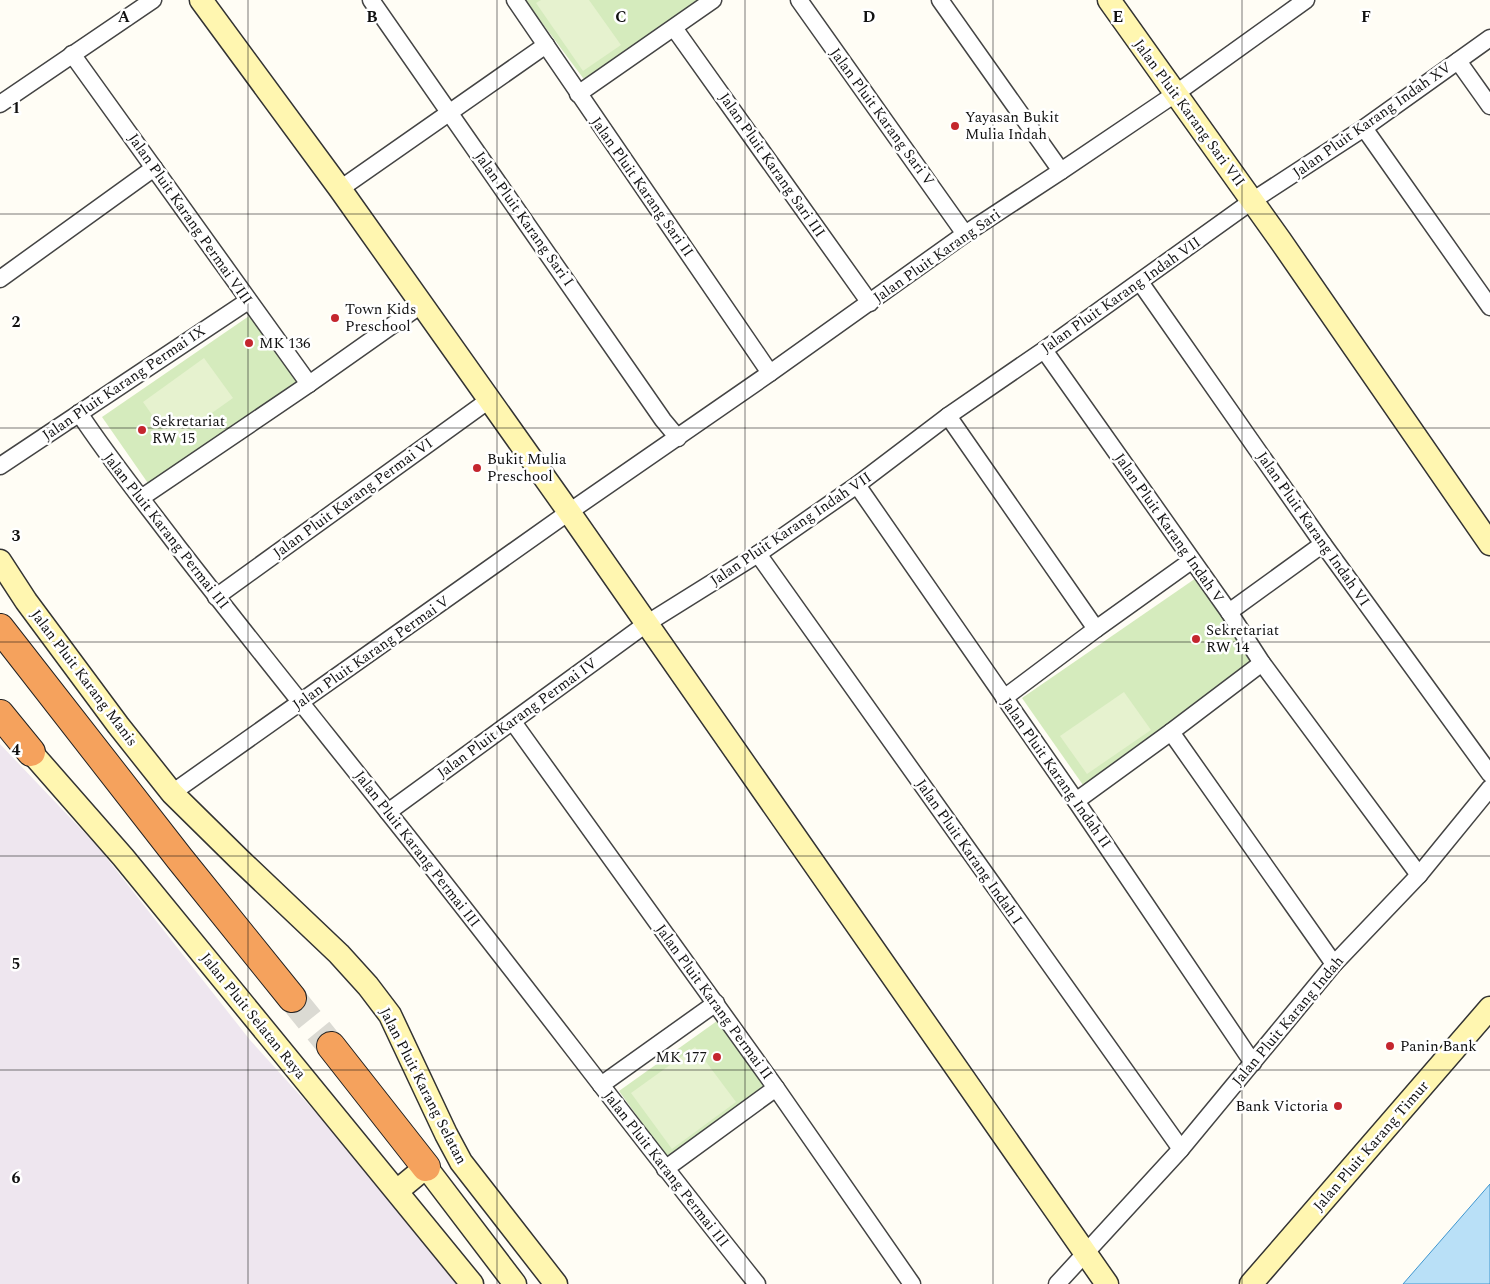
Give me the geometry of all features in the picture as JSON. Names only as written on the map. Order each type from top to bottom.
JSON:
[{"type":"highway","points":[[0,628],[180,859],[292,998]]},
{"type":"highway","points":[[0,714],[31,752]]},
{"type":"highway","points":[[0,732],[31,752]]},
{"type":"highway","points":[[331,1046],[426,1168]]},
{"type":"street","points":[[0,104],[153,0]]},
{"type":"street","points":[[202,0],[569,512],[1107,1284]]},
{"type":"street","name":"Jalan Pluit Karang Sari I","points":[[371,0],[663,420],[678,438]]},
{"type":"street","name":"Jalan Pluit Karang Sari II","points":[[514,0],[770,374]]},
{"type":"street","points":[[578,94],[713,0]]},
{"type":"street","name":"Jalan Pluit Karang Sari V","points":[[799,0],[965,234]]},
{"type":"street","points":[[940,0],[1062,172]]},
{"type":"street","name":"Jalan Pluit Karang Sari VII","points":[[1109,0],[1252,201]]},
{"type":"street","name":"Jalan Pluit Karang Sari","points":[[569,512],[770,374],[965,234],[1062,172],[1175,94],[1306,0]]},
{"type":"street","name":"Jalan Pluit Karang Sari III","points":[[674,28],[870,303]]},
{"type":"street","name":"Jalan Pluit Karang Indah XV","points":[[1252,201],[1364,128],[1490,38]]},
{"type":"street","points":[[340,190],[546,45]]},
{"type":"street","name":"Jalan Pluit Karang Permai VIII","points":[[72,54],[309,384]]},
{"type":"street","points":[[1458,61],[1490,106]]},
{"type":"street","points":[[1364,128],[1490,307]]},
{"type":"street","points":[[0,279],[154,168]]},
{"type":"street","points":[[1252,201],[1490,544]]},
{"type":"street","name":"Jalan Pluit Karang Indah VII","points":[[646,624],[758,554],[857,485],[948,416],[1044,350],[1252,201]]},
{"type":"street","name":"Jalan Pluit Karang Indah VI","points":[[1140,282],[1323,544],[1490,774]]},
{"type":"street","name":"Jalan Pluit Karang Permai IX","points":[[0,466],[152,363],[248,301]]},
{"type":"street","points":[[141,498],[309,384],[421,304]]},
{"type":"street","name":"Jalan Pluit Karang Indah V","points":[[1044,350],[1262,663],[1419,875]]},
{"type":"street","name":"Jalan Pluit Karang Permai VI","points":[[216,596],[489,400]]},
{"type":"street","name":"Jalan Pluit Karang Permai III","points":[[79,413],[105,452],[216,596],[388,812],[665,1169],[757,1284]]},
{"type":"street","points":[[948,416],[1096,629]]},
{"type":"street","name":"Jalan Pluit Karang Indah II","points":[[857,485],[1076,801],[1253,1063]]},
{"type":"street","name":"Jalan Pluit Karang Permai V","points":[[172,792],[569,512]]},
{"type":"street","points":[[1228,612],[1323,544]]},
{"type":"street","name":"Jalan Pluit Karang Indah I","points":[[758,554],[1181,1149]]},
{"type":"street","name":"Jalan Pluit Karang Manis","points":[[0,561],[26,600],[118,725],[172,792]]},
{"type":"street","points":[[1004,698],[1096,629],[1192,562]]},
{"type":"street","name":"Jalan Pluit Karang Permai IV","points":[[388,812],[646,624]]},
{"type":"street","points":[[1076,801],[1262,663]]},
{"type":"street","name":"Jalan Pluit Karang Permai II","points":[[513,722],[716,1003],[912,1284]]},
{"type":"street","points":[[1171,732],[1334,964]]},
{"type":"street","name":"Jalan Pluit Selatan Raya","points":[[31,752],[123,857],[472,1284]]},
{"type":"street","name":"Jalan Pluit Karang Indah","points":[[1057,1284],[1181,1149],[1334,964],[1419,875],[1490,788]]},
{"type":"street","name":"Jalan Pluit Karang Selatan","points":[[172,792],[339,954],[368,986],[390,1015],[461,1162],[556,1284]]},
{"type":"street","points":[[601,1085],[716,1003]]},
{"type":"street","name":"Jalan Pluit Karang Timur","points":[[1251,1284],[1490,1008]]},
{"type":"street","points":[[665,1169],[776,1088]]},
{"type":"street","points":[[397,1191],[426,1168],[515,1284]]},
{"type":"shaded area","points":[[0,744],[98,847],[250,1040],[445,1255],[467,1284],[0,1284]]},
{"type":"green space","points":[[525,0],[701,0],[586,82]]},
{"type":"green space","points":[[541,0],[589,0],[621,45],[583,71],[536,3]]},
{"type":"green space","points":[[252,314],[302,386],[152,489],[102,417]]},
{"type":"green space","points":[[204,358],[233,398],[171,442],[143,402]]},
{"type":"green space","points":[[1199,576],[1260,663],[1083,785],[1022,698]]},
{"type":"green space","points":[[1124,692],[1151,730],[1087,774],[1060,736]]},
{"type":"green space","points":[[724,1016],[778,1091],[673,1166],[619,1091]]},
{"type":"green space","points":[[695,1047],[736,1102],[672,1149],[631,1093]]},
{"type":"water","points":[[1490,1184],[1490,1284],[1403,1284]]},
{"type":"tunnel","points":[[292,998],[331,1046]]},
{"type":"place","name":"Yayasan Bukit Mulia Indah","points":[[955,126]]},
{"type":"place","name":"Town Kids Preschool","points":[[335,318]]},
{"type":"place","name":"MK 136","points":[[249,343]]},
{"type":"place","name":"Sekretariat RW 15","points":[[142,430]]},
{"type":"place","name":"Bukit Mulia Preschool","points":[[477,468]]},
{"type":"place","name":"Sekretariat RW 14","points":[[1196,639]]},
{"type":"place","name":"Panin Bank","points":[[1390,1046]]},
{"type":"place","name":"MK 177","points":[[717,1057]]},
{"type":"place","name":"Bank Victoria","points":[[1338,1106]]}]
